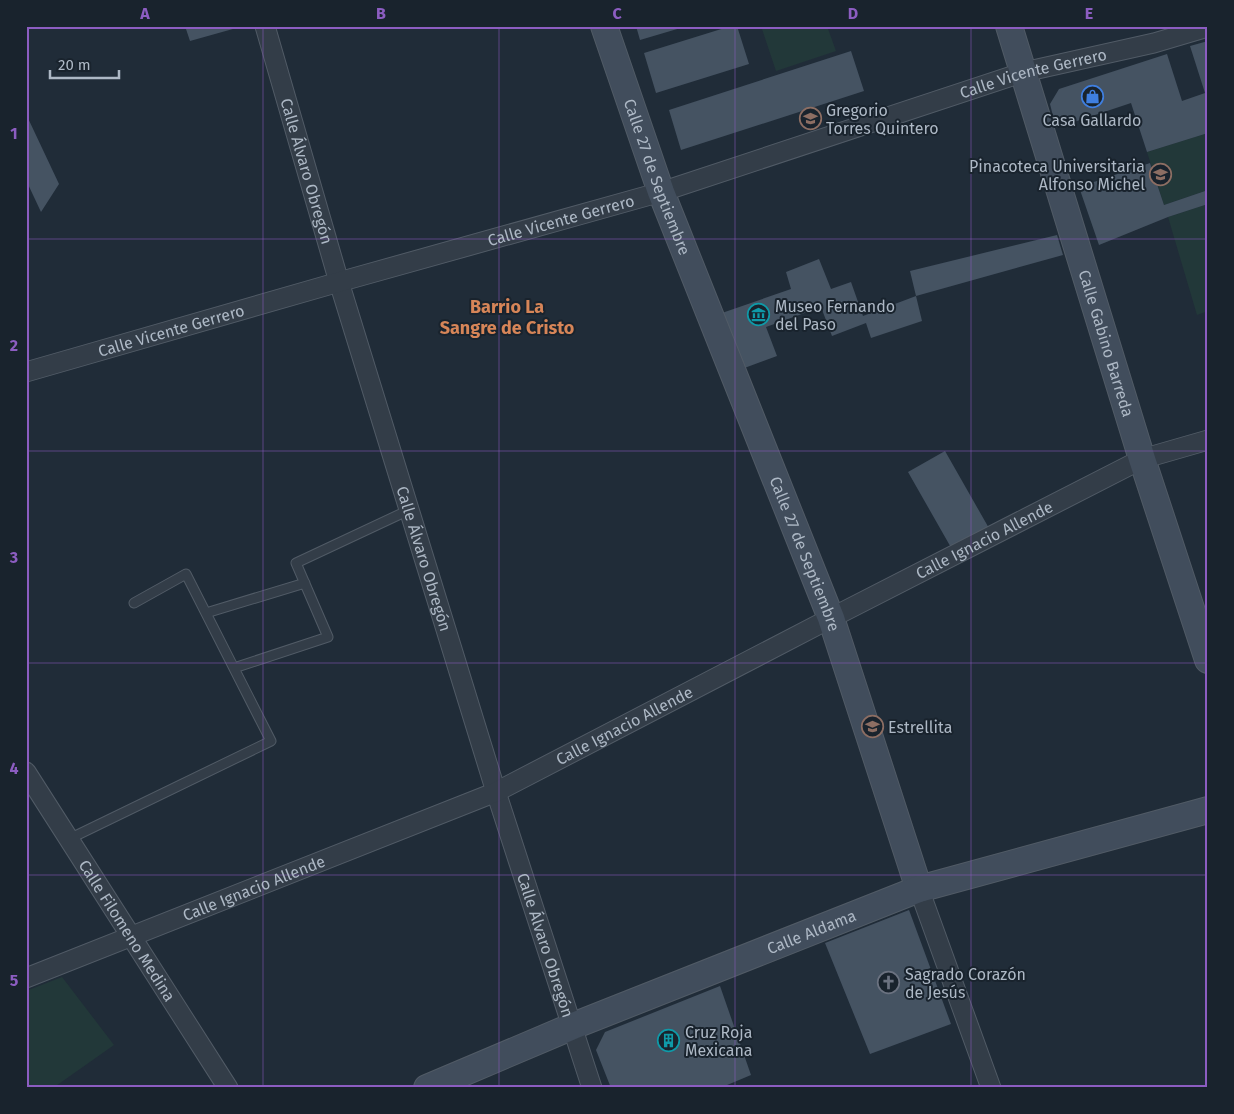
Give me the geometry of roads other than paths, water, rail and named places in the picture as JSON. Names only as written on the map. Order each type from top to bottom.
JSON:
[{"type":"street","name":"Calle Álvaro Obregón","points":[[265,26],[339,282],[409,510],[496,792],[592,1088]]},
{"type":"street","name":"Calle 27 de Septiembre","points":[[604,26],[661,192],[831,618],[919,889],[991,1088]]},
{"type":"street","name":"Calle Gabino Barreda","points":[[1010,26],[1142,459],[1208,660]]},
{"type":"street","name":"Calle Vicente Gerrero","points":[[26,372],[661,192],[1024,72],[1154,43],[1208,27]]},
{"type":"street","name":"Calle Ignacio Allende","points":[[26,978],[496,792],[1142,459],[1208,440]]},
{"type":"street","name":"Calle Filomeno Medina","points":[[26,772],[228,1088]]},
{"type":"street","name":"Calle Aldama","points":[[427,1088],[573,1026],[919,889],[1208,810]]},
{"type":"lane","points":[[234,668],[328,637],[296,563],[409,510]]},
{"type":"lane","points":[[69,839],[270,741],[186,574],[134,603]]},
{"type":"lane","points":[[206,613],[305,583]]},
{"type":"place","name":"Casa Gallardo","points":[[1092,96]]},
{"type":"place","name":"Gregorio Torres Quintero","points":[[810,119]]},
{"type":"place","name":"Pinacoteca Universitaria Alfonso Michel","points":[[1161,175]]},
{"type":"place","name":"Museo Fernando del Paso","points":[[759,315]]},
{"type":"place","name":"Estrellita","points":[[872,727]]},
{"type":"place","name":"Sagrado Corazón de Jesús","points":[[889,983]]},
{"type":"place","name":"Cruz Roja Mexicana","points":[[669,1041]]},
{"type":"district","name":"Barrio La Sangre de Cristo","points":[[507,317]]}]
